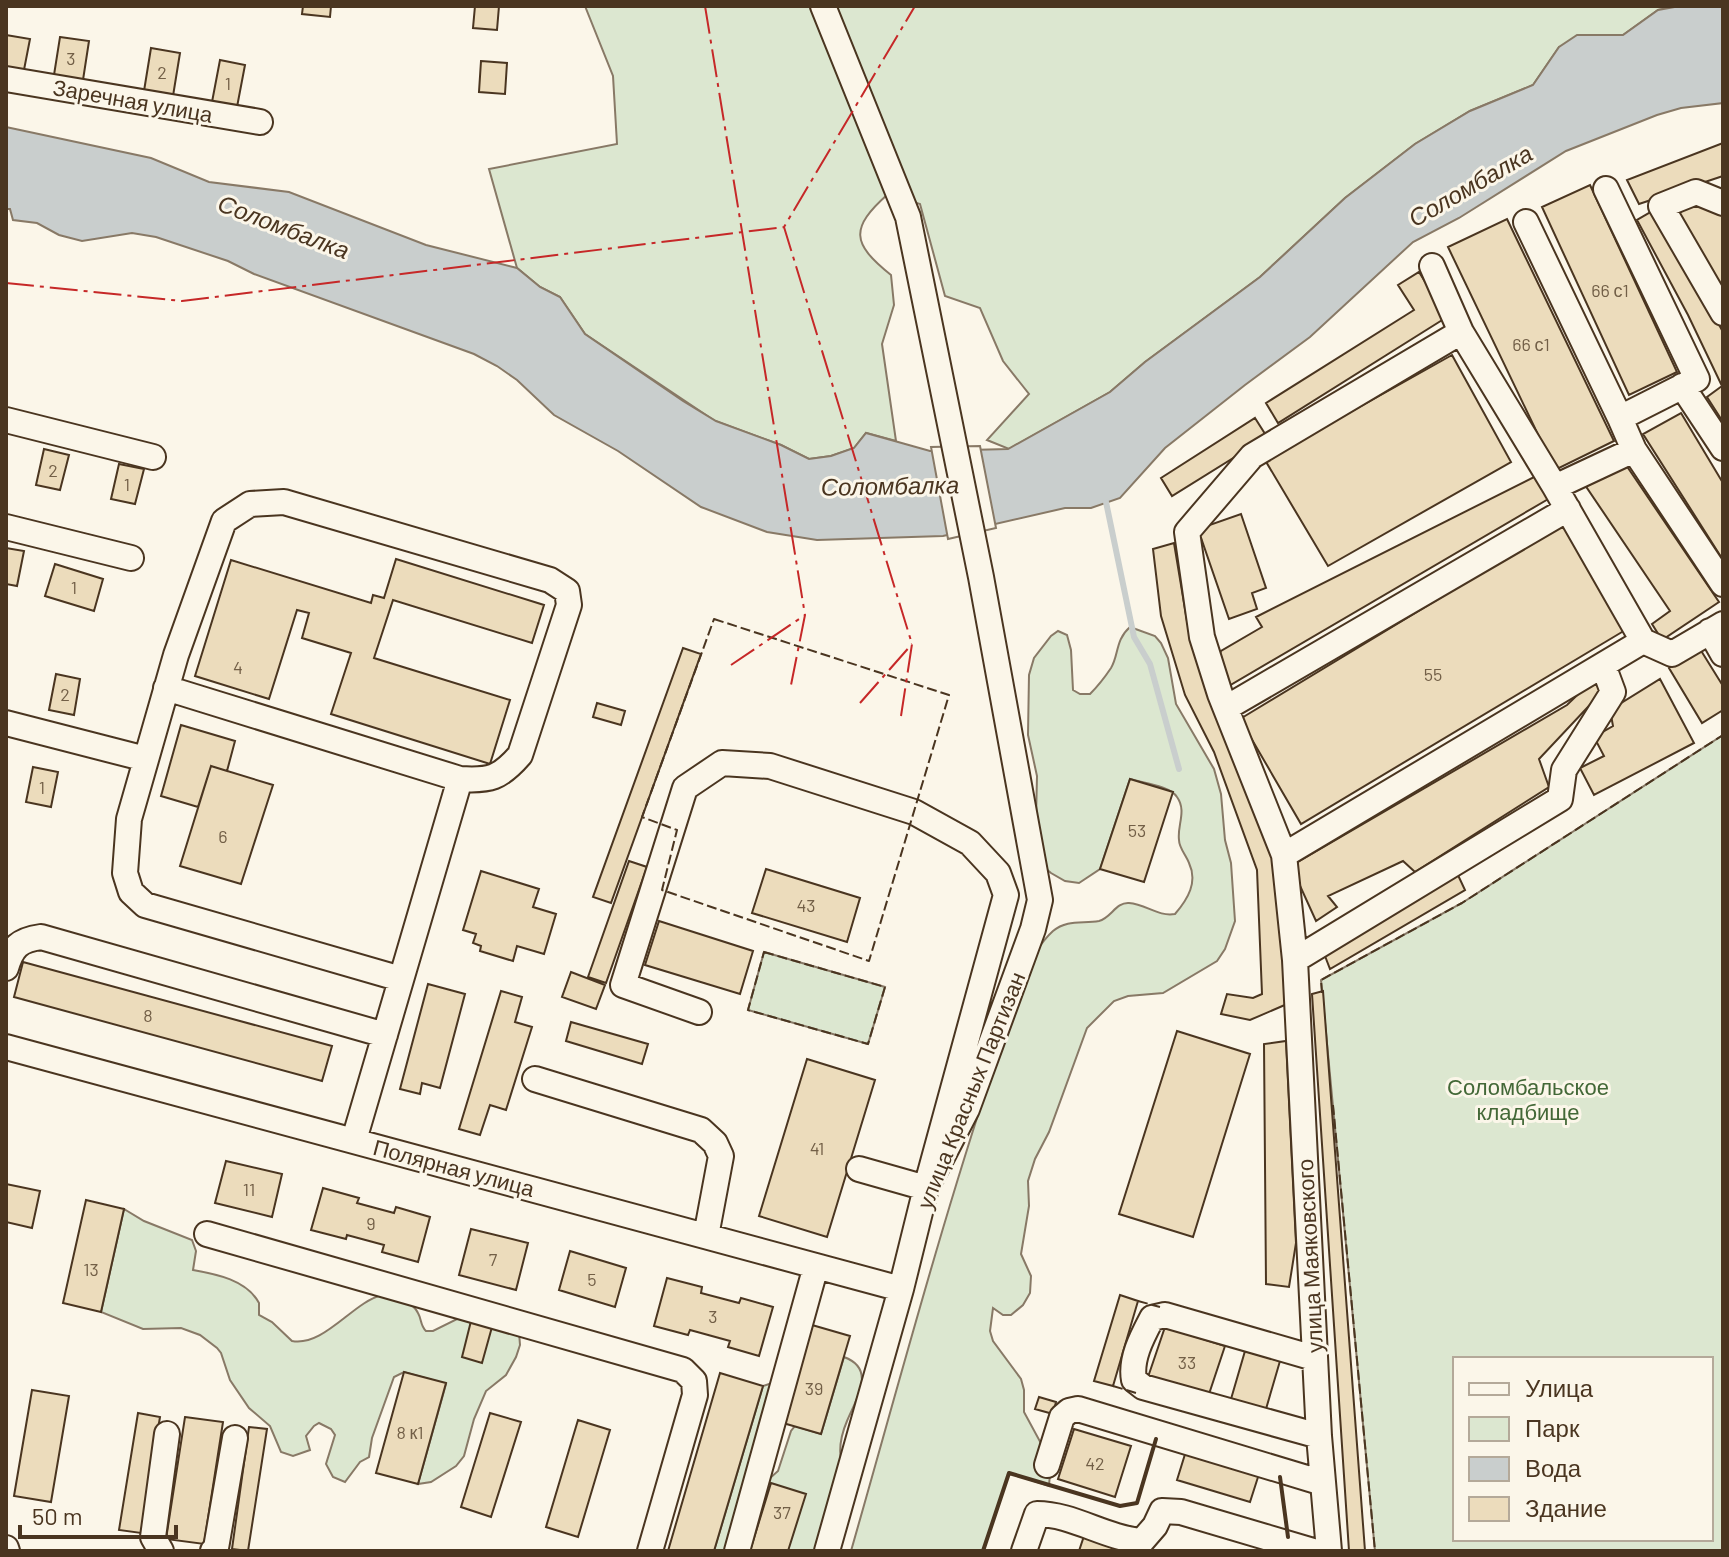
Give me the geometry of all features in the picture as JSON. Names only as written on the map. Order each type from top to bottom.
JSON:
[{"type":"street","name":"улица Красных Партизан","points":[[823,6],[908,217],[981,577],[1040,900],[1033,929],[967,1109],[926,1188],[901,1289],[827,1551]]},
{"type":"street","name":"Заречная улица","points":[[6,79],[260,122]]},
{"type":"street","points":[[1606,189],[1697,379],[1620,418]]},
{"type":"street","points":[[1723,203],[1696,192],[1661,206],[1723,313]]},
{"type":"street","points":[[1526,222],[1634,450],[1723,584]]},
{"type":"street","points":[[1432,266],[1461,332],[1643,641],[1672,654],[1716,628],[1723,654]]},
{"type":"street","name":"улица Маяковского","points":[[1329,1551],[1314,1358],[1295,960],[1284,855],[1226,708],[1202,637],[1187,532],[1252,456],[1461,332]]},
{"type":"street","points":[[1682,386],[1723,448]]},
{"type":"street","points":[[6,420],[153,457]]},
{"type":"street","points":[[1555,487],[1634,450]]},
{"type":"street","points":[[166,688],[460,779],[483,780],[504,773],[520,755],[569,605],[567,591],[550,580],[284,502],[250,504],[224,521],[166,688],[129,819],[125,873],[131,892],[145,905],[401,979]]},
{"type":"street","points":[[1226,708],[1568,509]]},
{"type":"street","points":[[6,527],[131,558]]},
{"type":"street","points":[[1284,855],[1643,641]]},
{"type":"street","points":[[1295,960],[1560,799],[1564,770],[1613,692],[1603,665]]},
{"type":"street","points":[[6,723],[146,759]]},
{"type":"street","points":[[699,1012],[623,985],[685,788],[722,763],[770,766],[899,807],[970,843],[998,873],[1006,895],[926,1188],[859,1169]]},
{"type":"street","points":[[354,1140],[460,779]]},
{"type":"street","points":[[6,968],[12,949],[24,940],[41,937],[385,1035]]},
{"type":"street","name":"Полярная улица","points":[[6,1047],[901,1289]]},
{"type":"street","points":[[535,1079],[701,1130],[715,1143],[721,1156],[706,1236]]},
{"type":"street","points":[[207,1234],[683,1370],[694,1381],[695,1395],[650,1551]]},
{"type":"street","points":[[737,1551],[816,1266]]},
{"type":"street","points":[[1314,1358],[1165,1315],[1152,1318],[1132,1368],[1134,1380],[1143,1387],[1319,1436]]},
{"type":"street","points":[[1047,1465],[1062,1417],[1078,1409],[1323,1483]]},
{"type":"street","points":[[161,1551],[153,1537],[167,1434]]},
{"type":"street","points":[[213,1551],[235,1438]]},
{"type":"street","points":[[1024,1551],[1037,1514],[1053,1514],[1126,1539],[1142,1541],[1155,1526],[1162,1511],[1181,1512],[1313,1551]]},
{"type":"green space","points":[[585,6],[1680,6],[1658,10],[1623,35],[1601,36],[1559,47],[1533,85],[1470,111],[1415,144],[1345,198],[1260,277],[1145,362],[1110,392],[1009,449],[987,440],[1029,394],[1003,361],[980,308],[945,296],[920,204],[888,194],[867,216],[860,235],[868,254],[891,275],[894,305],[882,344],[896,441],[866,433],[854,448],[809,459],[781,445],[715,421],[585,334],[560,297],[540,287],[517,268],[489,169],[617,144],[613,76]]},
{"type":"green space","points":[[1130,627],[1155,636],[1161,643],[1168,658],[1176,704],[1214,769],[1221,794],[1225,840],[1231,863],[1235,921],[1217,961],[1163,993],[1128,996],[1114,1001],[1087,1028],[1049,1132],[1035,1159],[1028,1181],[1029,1206],[1021,1254],[1031,1276],[1030,1293],[1023,1305],[1011,1315],[1003,1315],[993,1308],[990,1331],[993,1341],[1021,1379],[1024,1412],[1043,1447],[1050,1473],[1049,1486],[1009,1473],[983,1551],[851,1551],[955,1189],[1016,996],[1032,959],[1058,927],[1099,921],[1124,903],[1163,914],[1175,914],[1192,884],[1192,870],[1179,843],[1180,802],[1169,790],[1130,779],[1100,869],[1079,883],[1065,881],[1045,868],[1036,819],[1037,776],[1028,735],[1029,675],[1034,658],[1058,631],[1067,635],[1073,690],[1090,694],[1111,668],[1122,637]]},
{"type":"green space","name":"Соломбальское кладбище","points":[[1723,735],[1723,1551],[1375,1551],[1321,980],[1462,903]]},
{"type":"green space","points":[[764,952],[885,987],[868,1044],[748,1010]]},
{"type":"green space","points":[[124,1209],[144,1221],[192,1240],[196,1251],[193,1270],[221,1276],[247,1289],[259,1303],[259,1315],[272,1322],[292,1341],[304,1341],[327,1331],[360,1306],[382,1295],[412,1305],[426,1331],[433,1331],[461,1317],[519,1332],[520,1345],[516,1357],[506,1375],[486,1391],[464,1456],[456,1466],[431,1482],[418,1484],[446,1384],[404,1372],[394,1377],[372,1438],[369,1457],[360,1462],[345,1482],[333,1477],[326,1464],[335,1435],[319,1423],[306,1436],[310,1450],[293,1456],[281,1452],[270,1426],[249,1408],[230,1380],[217,1348],[200,1335],[181,1328],[143,1329],[101,1312]]},
{"type":"green space","points":[[844,1357],[860,1369],[861,1385],[843,1432],[840,1448],[842,1465],[818,1546],[815,1551],[742,1551],[769,1479],[778,1471],[791,1431],[795,1426],[821,1434]]},
{"type":"green space","points":[[772,1383],[734,1551],[714,1551],[763,1386]]},
{"type":"water","name":"Соломбалка","points":[[1680,6],[1723,6],[1723,103],[1681,108],[1657,115],[1566,151],[1459,218],[1413,242],[1310,337],[1165,448],[1120,498],[1091,508],[1065,508],[943,536],[817,540],[767,532],[701,507],[618,451],[554,415],[517,380],[474,354],[156,237],[132,233],[82,241],[59,235],[37,223],[13,220],[10,209],[6,209],[6,127],[151,158],[209,182],[289,192],[426,245],[517,268],[540,287],[560,297],[585,334],[683,401],[716,421],[809,459],[854,448],[866,433],[930,451],[1008,449],[1110,392],[1145,362],[1260,277],[1345,198],[1415,144],[1470,111],[1533,85],[1559,47],[1577,35],[1623,35],[1658,10]]},
{"type":"pier","points":[[980,446],[996,528],[948,539],[931,447]]},
{"type":"building","points":[[303,6],[331,6],[330,17],[302,14]]},
{"type":"building","points":[[475,6],[499,6],[497,30],[473,28]]},
{"type":"building","points":[[6,35],[30,39],[23,75],[6,71]]},
{"type":"building","points":[[60,37],[89,41],[83,80],[54,75]]},
{"type":"building","points":[[151,48],[180,53],[173,96],[144,91]]},
{"type":"building","points":[[220,60],[245,65],[237,107],[212,102]]},
{"type":"building","points":[[481,61],[507,63],[505,94],[479,92]]},
{"type":"building","points":[[1723,143],[1723,176],[1639,204],[1627,180]]},
{"type":"building","points":[[1590,185],[1677,372],[1629,395],[1542,207]]},
{"type":"building","points":[[1697,202],[1723,216],[1723,292],[1679,213]]},
{"type":"building","points":[[1656,209],[1723,332],[1723,422],[1707,397],[1722,386],[1637,220]]},
{"type":"building","points":[[1507,219],[1614,441],[1555,470],[1448,247]]},
{"type":"building","points":[[1419,272],[1447,317],[1278,423],[1266,403],[1414,310],[1398,285]]},
{"type":"building","points":[[1452,355],[1511,462],[1328,566],[1265,460]]},
{"type":"building","points":[[1681,413],[1723,483],[1723,560],[1643,434]]},
{"type":"building","points":[[1255,418],[1267,437],[1172,496],[1161,478]]},
{"type":"building","points":[[44,449],[69,455],[60,490],[36,485]]},
{"type":"building","points":[[1624,462],[1719,602],[1662,640],[1652,624],[1670,611],[1585,485]]},
{"type":"building","points":[[119,464],[144,469],[135,504],[111,499]]},
{"type":"building","points":[[1536,476],[1550,498],[1227,687],[1217,661],[1221,651],[1262,627],[1256,617]]},
{"type":"building","points":[[1241,514],[1266,588],[1252,593],[1257,609],[1229,619],[1198,529]]},
{"type":"building","points":[[1567,521],[1627,629],[1301,824],[1240,719]]},
{"type":"building","points":[[1174,543],[1187,621],[1212,700],[1275,864],[1287,1004],[1250,1020],[1221,1014],[1227,994],[1253,998],[1262,994],[1257,870],[1214,752],[1185,695],[1161,616],[1153,549]]},
{"type":"building","points":[[6,548],[24,551],[17,586],[6,584]]},
{"type":"building","points":[[396,559],[544,605],[532,643],[393,600],[374,658],[510,700],[490,764],[331,714],[351,653],[302,638],[309,613],[297,610],[269,699],[195,676],[231,560],[371,603],[373,595],[384,598]]},
{"type":"building","points":[[55,564],[103,579],[94,611],[45,596]]},
{"type":"building","points":[[683,648],[701,654],[611,903],[593,897]]},
{"type":"building","points":[[1700,649],[1723,686],[1723,710],[1702,723],[1669,668]]},
{"type":"building","points":[[56,674],[80,679],[74,715],[49,710]]},
{"type":"building","points":[[1596,677],[1602,692],[1539,759],[1549,787],[1415,872],[1403,861],[1328,896],[1337,907],[1316,921],[1291,866],[1567,705]]},
{"type":"building","points":[[1660,679],[1694,743],[1594,795],[1580,768],[1604,756],[1594,737],[1613,726],[1610,710]]},
{"type":"building","points":[[597,703],[625,711],[621,725],[593,717]]},
{"type":"building","points":[[181,725],[235,741],[227,771],[211,766],[198,807],[161,796]]},
{"type":"building","points":[[211,766],[273,785],[241,884],[180,866]]},
{"type":"building","points":[[33,767],[58,772],[51,807],[26,802]]},
{"type":"building","points":[[1130,779],[1173,792],[1144,882],[1100,869]]},
{"type":"building","points":[[629,861],[647,867],[606,983],[588,977]]},
{"type":"building","points":[[766,869],[860,898],[847,942],[752,913]]},
{"type":"building","points":[[481,871],[539,889],[533,907],[556,914],[544,954],[517,946],[513,961],[480,951],[481,946],[473,943],[476,934],[463,930]]},
{"type":"building","points":[[1457,873],[1465,890],[1330,969],[1325,956]]},
{"type":"building","points":[[659,921],[753,951],[740,994],[645,965]]},
{"type":"building","points":[[23,962],[332,1046],[322,1081],[14,997]]},
{"type":"building","points":[[571,972],[605,985],[596,1009],[562,997]]},
{"type":"building","points":[[428,984],[465,994],[440,1088],[422,1083],[420,1094],[400,1089]]},
{"type":"building","points":[[501,991],[522,997],[515,1022],[532,1027],[506,1110],[490,1105],[480,1135],[459,1129]]},
{"type":"building","points":[[1323,991],[1365,1551],[1349,1551],[1312,994]]},
{"type":"building","points":[[571,1022],[648,1044],[642,1064],[566,1041]]},
{"type":"building","points":[[1177,1031],[1250,1054],[1193,1237],[1119,1214]]},
{"type":"building","points":[[1286,1041],[1296,1243],[1289,1287],[1266,1284],[1264,1044]]},
{"type":"building","points":[[807,1059],[875,1080],[827,1237],[759,1216]]},
{"type":"building","points":[[226,1161],[282,1174],[272,1217],[215,1203]]},
{"type":"building","points":[[6,1184],[40,1191],[32,1228],[6,1222]]},
{"type":"building","points":[[323,1188],[359,1198],[357,1203],[394,1213],[396,1207],[430,1217],[418,1262],[382,1252],[384,1245],[311,1230]]},
{"type":"building","points":[[86,1200],[124,1209],[101,1312],[63,1303]]},
{"type":"building","points":[[471,1229],[528,1243],[516,1290],[459,1275]]},
{"type":"building","points":[[570,1251],[626,1268],[615,1307],[559,1290]]},
{"type":"building","points":[[667,1278],[702,1287],[701,1293],[739,1303],[741,1298],[773,1307],[759,1356],[728,1347],[730,1341],[690,1330],[688,1335],[654,1326]]},
{"type":"building","points":[[1120,1295],[1138,1301],[1113,1386],[1094,1381]]},
{"type":"building","points":[[471,1321],[492,1327],[482,1363],[462,1357]]},
{"type":"building","points":[[812,1325],[850,1336],[821,1434],[783,1423]]},
{"type":"building","points":[[1165,1327],[1225,1346],[1208,1397],[1148,1377]]},
{"type":"building","points":[[1245,1351],[1280,1361],[1266,1409],[1231,1399]]},
{"type":"building","points":[[404,1372],[446,1383],[418,1484],[376,1473]]},
{"type":"building","points":[[720,1373],[763,1386],[714,1551],[668,1551]]},
{"type":"building","points":[[32,1390],[69,1396],[51,1502],[14,1496]]},
{"type":"building","points":[[1039,1397],[1056,1402],[1053,1414],[1035,1409]]},
{"type":"building","points":[[138,1413],[160,1417],[141,1533],[119,1530]]},
{"type":"building","points":[[490,1413],[521,1422],[491,1517],[461,1507]]},
{"type":"building","points":[[185,1417],[223,1422],[204,1544],[166,1539]]},
{"type":"building","points":[[578,1420],[610,1430],[578,1537],[546,1527]]},
{"type":"building","points":[[249,1427],[267,1429],[248,1551],[232,1549]]},
{"type":"building","points":[[1074,1429],[1131,1446],[1115,1497],[1058,1479]]},
{"type":"building","points":[[1186,1451],[1259,1474],[1250,1502],[1177,1480]]},
{"type":"building","points":[[771,1483],[806,1494],[788,1551],[750,1551]]},
{"type":"building","points":[[1084,1536],[1113,1544],[1111,1551],[1079,1551]]},
{"type":"waterway","points":[[1106,502],[1134,637],[1150,664],[1179,769]]},
{"type":"fence","points":[[714,619],[949,695],[869,961],[662,890],[677,830],[642,817],[714,619]]},
{"type":"fence","points":[[1322,993],[1321,980],[1462,903],[1723,735]]},
{"type":"fence","points":[[764,952],[885,987],[868,1044],[748,1010],[764,952]]},
{"type":"fence","points":[[1333,1105],[1375,1551]]},
{"type":"fence","points":[[1138,1301],[1160,1307]]},
{"type":"fence","points":[[1113,1386],[1136,1393]]},
{"type":"wall","points":[[983,1551],[1009,1473],[1120,1506],[1137,1503],[1156,1439]]},
{"type":"wall","points":[[1280,1477],[1288,1537]]},
{"type":"power","points":[[705,6],[805,615],[791,685]]},
{"type":"power","points":[[901,716],[912,644],[784,227],[915,6]]},
{"type":"power","points":[[6,283],[182,301],[784,227]]},
{"type":"power","points":[[731,665],[805,615]]},
{"type":"power","points":[[860,703],[912,644]]}]
